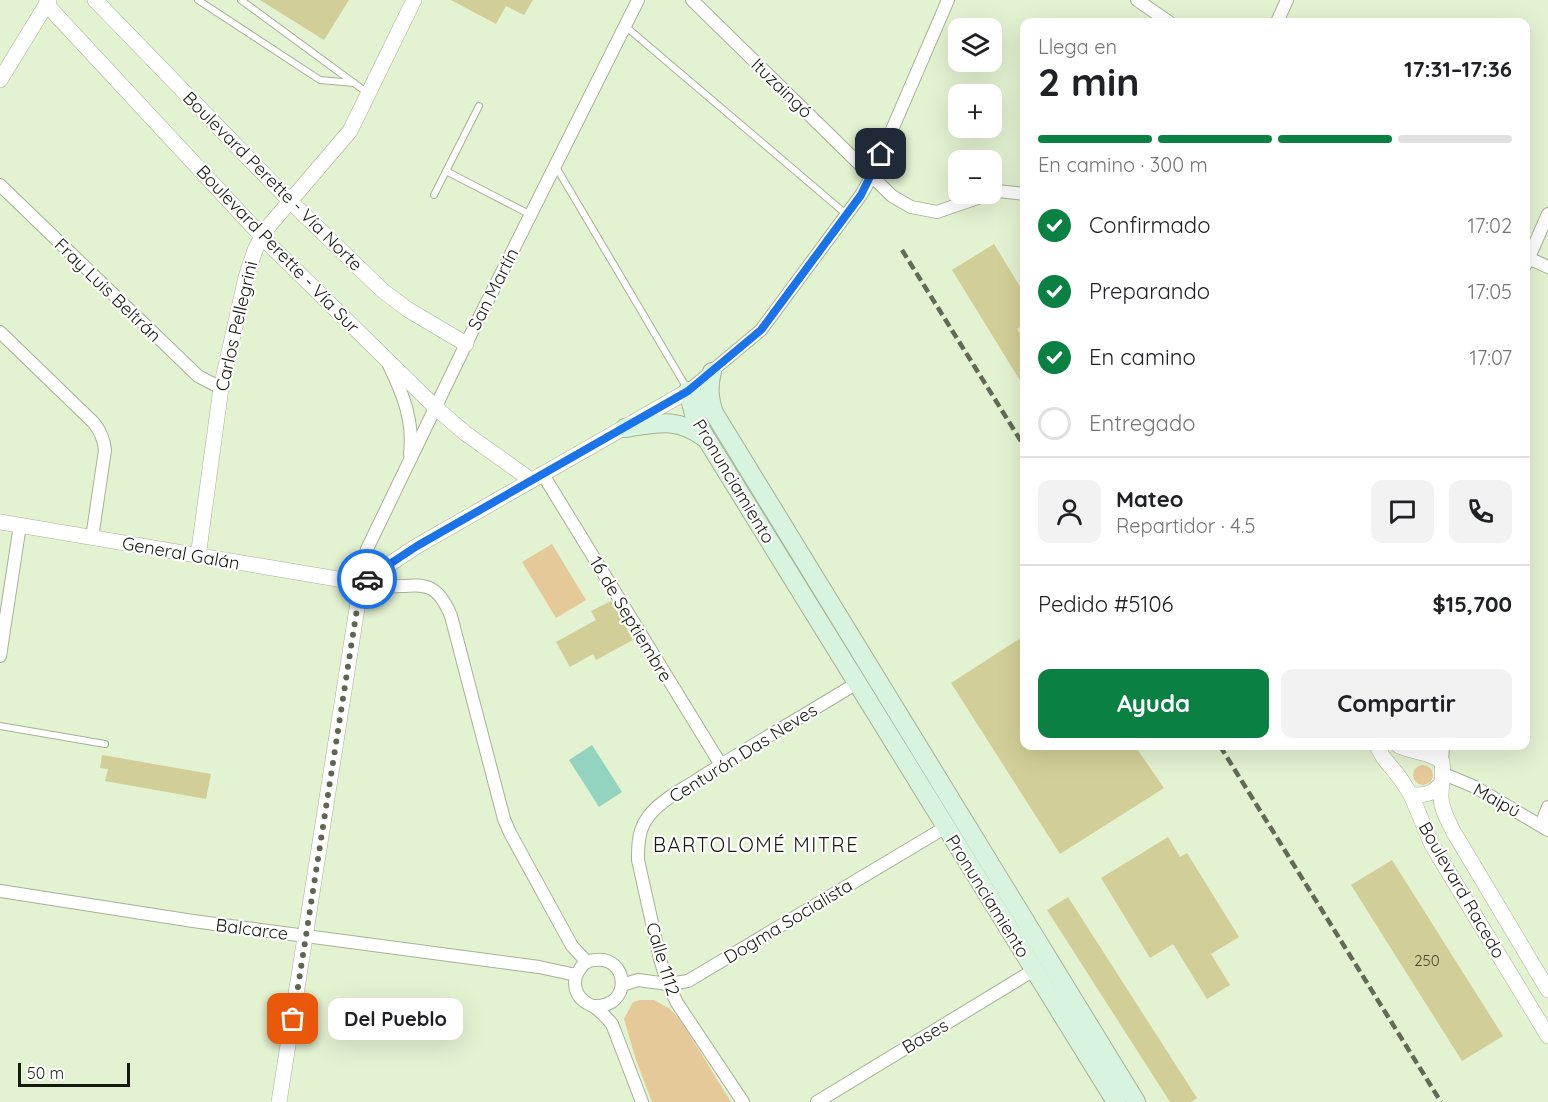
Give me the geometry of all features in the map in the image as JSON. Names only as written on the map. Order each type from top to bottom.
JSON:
[{"type":"main road","points":[[712,372],[708,386],[709,400],[714,412]]},
{"type":"main road","name":"Pronunciamiento","points":[[688,391],[714,412],[1136,1102]]},
{"type":"main road","name":"Pronunciamiento","points":[[688,391],[696,422],[1116,1102]]},
{"type":"main road","points":[[625,428],[680,424],[707,439]]},
{"type":"street","name":"Boulevard Perette - Vía Norte","points":[[95,0],[290,201],[382,290],[395,301],[466,344]]},
{"type":"street","name":"Carlos Pellegrini","points":[[198,557],[221,388],[244,287],[255,250],[261,236],[350,131],[414,0]]},
{"type":"street","name":"San Martín","points":[[361,583],[367,549],[466,344],[638,0]]},
{"type":"street","name":"Ituzaingó","points":[[692,0],[892,196],[911,207],[937,212],[998,191],[1020,194]]},
{"type":"street","points":[[279,1102],[361,583],[417,546],[688,391],[761,330],[861,195],[872,176],[948,0]]},
{"type":"street","points":[[1137,0],[1163,18]]},
{"type":"street","points":[[1278,18],[1287,0]]},
{"type":"street","points":[[0,80],[46,1]]},
{"type":"street","name":"Boulevard Perette - Vía Sur","points":[[46,1],[261,236],[436,408],[465,433],[537,476]]},
{"type":"street","name":"Fray Luis Beltrán","points":[[0,185],[198,376],[221,388]]},
{"type":"street","points":[[1530,252],[1548,214]]},
{"type":"street","points":[[1530,261],[1548,267]]},
{"type":"street","points":[[0,332],[101,432],[105,450],[92,538]]},
{"type":"street","points":[[386,358],[402,392],[411,426],[409,463]]},
{"type":"street","name":"16 de Septiembre","points":[[537,476],[721,765]]},
{"type":"street","name":"General Galán","points":[[0,522],[361,583]]},
{"type":"street","points":[[0,656],[20,525]]},
{"type":"street","points":[[361,583],[383,588],[414,585],[426,587],[437,592],[443,599],[451,616],[504,819],[572,946],[587,962]]},
{"type":"street","name":"Centurón Das Neves","points":[[640,833],[646,820],[662,803],[857,683]]},
{"type":"street","name":"Boulevard Racedo","points":[[1379,750],[1411,795],[1432,845],[1548,1036]]},
{"type":"street","points":[[1411,750],[1432,755],[1442,773]]},
{"type":"street","points":[[1411,795],[1433,792],[1442,773],[1443,750]]},
{"type":"street","points":[[1400,778],[1405,760],[1411,755],[1421,753]]},
{"type":"street","name":"Boulevard Racedo","points":[[1442,773],[1441,800],[1453,831],[1548,990]]},
{"type":"street","name":"Maipú","points":[[1442,773],[1475,787],[1544,827]]},
{"type":"street","points":[[1544,827],[1548,807]]},
{"type":"street","name":"Dogma Socialista","points":[[622,986],[638,980],[668,984],[687,981],[946,827]]},
{"type":"street","name":"Calle 1112","points":[[640,833],[638,860],[660,959],[668,984],[677,1003],[743,1102]]},
{"type":"street","name":"Balcarce","points":[[0,891],[193,921],[539,967],[576,975]]},
{"type":"street","points":[[593,1006],[609,1004],[615,1000],[622,986],[622,978],[615,965],[601,959],[587,962],[579,970],[574,983],[576,991],[580,998],[593,1006],[612,1024],[642,1102]]},
{"type":"street","name":"Bases","points":[[817,1102],[1034,970]]},
{"type":"lane","points":[[198,0],[320,80],[354,83]]},
{"type":"lane","points":[[241,0],[369,94]]},
{"type":"lane","points":[[625,26],[846,214]]},
{"type":"lane","points":[[434,195],[479,106]]},
{"type":"lane","points":[[555,166],[688,391]]},
{"type":"lane","points":[[446,171],[531,215]]},
{"type":"lane","points":[[0,726],[105,744]]},
{"type":"shaded area","points":[[552,544],[586,600],[556,618],[522,562]]},
{"type":"shaded area","points":[[1423,765],[1430,768],[1433,775],[1430,782],[1423,785],[1416,782],[1413,775],[1416,768]]},
{"type":"shaded area","points":[[654,1000],[670,1009],[681,1021],[731,1102],[652,1102],[624,1019],[633,1002]]},
{"type":"water","points":[[592,745],[622,792],[599,807],[569,760]]},
{"type":"building","points":[[260,0],[349,0],[324,40]]},
{"type":"building","points":[[451,0],[533,0],[524,15],[506,6],[496,24]]},
{"type":"building","points":[[994,244],[1020,286],[1020,327],[1017,329],[1020,334],[1020,380],[952,270]]},
{"type":"building","points":[[611,601],[633,640],[596,660],[593,654],[570,667],[556,642],[596,620],[591,611]]},
{"type":"building","points":[[1020,639],[1020,750],[1138,750],[1164,788],[1060,854],[951,683]]},
{"type":"building","points":[[102,755],[211,774],[206,799],[105,781],[108,769],[100,768]]},
{"type":"building","points":[[1168,837],[1180,857],[1187,853],[1239,937],[1211,954],[1230,985],[1207,999],[1173,944],[1150,958],[1101,878]]},
{"type":"building","points":[[1392,860],[1503,1036],[1462,1061],[1351,885]]},
{"type":"building","points":[[1068,897],[1197,1098],[1191,1102],[1170,1102],[1047,910]]},
{"type":"railway","points":[[902,250],[1020,440]]},
{"type":"railway","points":[[1222,750],[1441,1102]]},
{"type":"way so far","points":[[293,1019],[361,583],[367,579]]},
{"type":"place","name":"Del Pueblo","points":[[293,1019]]},
{"type":"district","name":"BARTOLOMÉ MITRE","points":[[756,844]]},
{"type":"route","points":[[367,579],[417,546],[688,391],[712,372],[761,330],[861,195],[881,154]]}]
